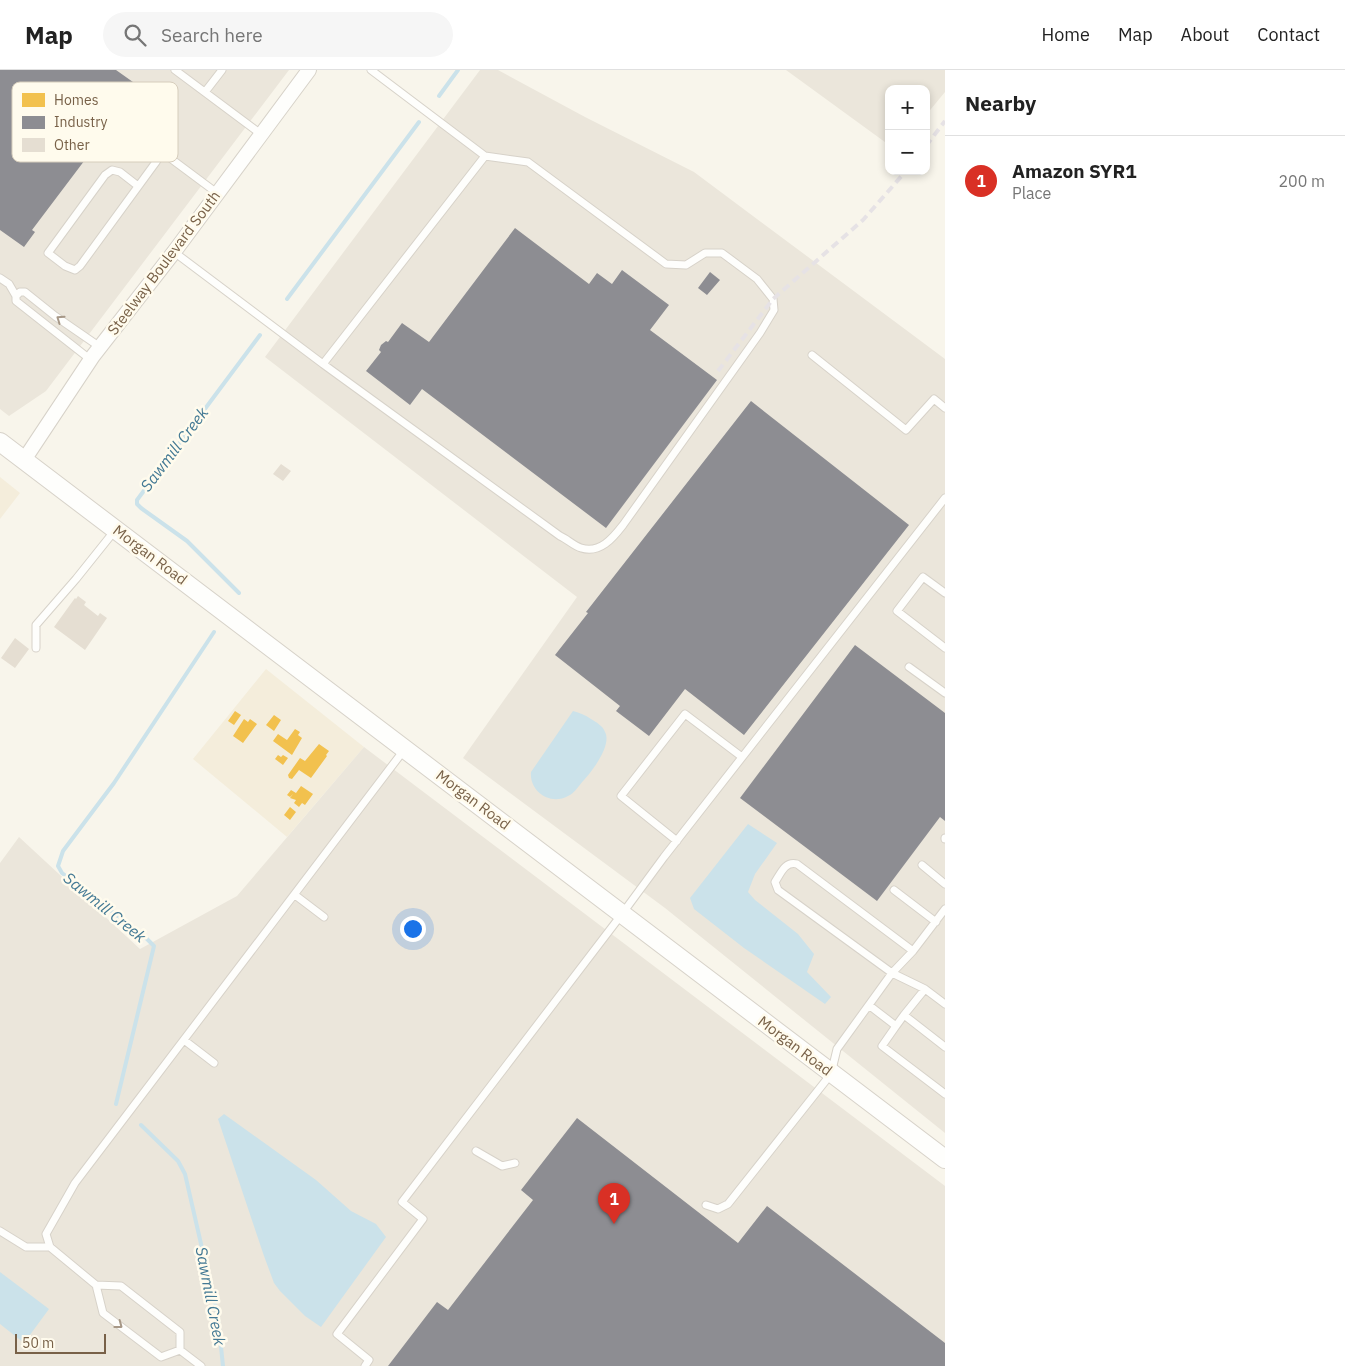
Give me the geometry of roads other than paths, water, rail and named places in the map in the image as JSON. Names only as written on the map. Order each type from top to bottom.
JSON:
[{"type":"street","name":"Steelway Boulevard South","points":[[24,460],[100,347],[174,252],[309,70]]},
{"type":"street","name":"Morgan Road","points":[[0,442],[945,1159]]},
{"type":"lane","points":[[175,70],[261,134]]},
{"type":"lane","points":[[205,92],[222,70]]},
{"type":"lane","points":[[174,252],[560,536],[580,548],[594,550],[610,542],[760,334],[774,310],[773,299],[757,279],[722,253],[705,253],[686,265],[666,264],[528,162],[485,156],[371,70]]},
{"type":"lane","points":[[324,364],[485,156]]},
{"type":"lane","points":[[138,186],[120,172],[112,170],[105,175],[48,254],[65,266],[75,270],[80,266],[138,186],[155,162]]},
{"type":"lane","points":[[175,162],[217,193]]},
{"type":"lane","points":[[0,278],[9,284],[16,296],[16,301],[91,360]]},
{"type":"lane","points":[[16,296],[20,292],[25,292],[55,316],[100,347]]},
{"type":"lane","points":[[812,356],[906,430],[934,399],[945,408]]},
{"type":"lane","points":[[365,1366],[370,1360],[337,1334],[423,1219],[402,1202],[677,840],[945,498]]},
{"type":"lane","points":[[36,648],[36,625],[116,529]]},
{"type":"lane","points":[[945,593],[923,577],[897,612],[945,648]]},
{"type":"lane","points":[[909,667],[945,693]]},
{"type":"lane","points":[[677,840],[621,796],[667,736],[685,714],[742,757]]},
{"type":"lane","points":[[180,1350],[180,1332],[121,1286],[96,1285],[50,1248],[46,1234],[75,1183],[405,749]]},
{"type":"lane","points":[[913,951],[797,864],[792,862],[787,864],[775,882],[778,890],[892,973],[925,989],[945,1004]]},
{"type":"lane","points":[[922,865],[945,884]]},
{"type":"lane","points":[[894,890],[936,922]]},
{"type":"lane","points":[[294,894],[324,917]]},
{"type":"lane","points":[[706,1205],[718,1209],[728,1204],[831,1074],[837,1049],[870,1006],[892,973],[913,951],[945,909]]},
{"type":"lane","points":[[925,989],[882,1046],[945,1094]]},
{"type":"lane","points":[[870,1006],[896,1026]]},
{"type":"lane","points":[[904,1015],[945,1047]]},
{"type":"lane","points":[[184,1040],[214,1062]]},
{"type":"lane","points":[[476,1151],[502,1166],[515,1162]]},
{"type":"lane","points":[[0,1231],[26,1247],[50,1248]]},
{"type":"lane","points":[[96,1285],[103,1313],[161,1357],[180,1350]]},
{"type":"lane","points":[[180,1350],[201,1366]]},
{"type":"water","points":[[573,711],[587,716],[601,726],[605,732],[606,744],[588,776],[573,793],[561,799],[548,798],[537,791],[533,785],[531,772]]},
{"type":"water","points":[[748,824],[777,843],[755,874],[748,892],[755,900],[798,934],[814,954],[807,972],[831,997],[825,1004],[744,948],[694,909],[690,898]]},
{"type":"water","points":[[224,1114],[316,1180],[351,1211],[376,1224],[386,1237],[321,1327],[305,1316],[274,1283],[218,1119]]},
{"type":"water","points":[[0,1272],[49,1309],[24,1343],[0,1324]]},
{"type":"waterway","name":"Sawmill Creek","points":[[439,96],[458,70]]},
{"type":"waterway","name":"Sawmill Creek","points":[[287,299],[419,122]]},
{"type":"waterway","name":"Sawmill Creek","points":[[239,593],[187,541],[141,508],[137,504],[137,500],[260,335]]},
{"type":"waterway","name":"Sawmill Creek","points":[[116,1104],[154,946],[62,873],[58,866],[63,851],[114,783],[214,632]]},
{"type":"waterway","name":"Sawmill Creek","points":[[141,1125],[178,1161],[185,1174],[218,1318],[223,1366]]},
{"type":"railway","points":[[930,141],[945,121]]},
{"type":"railway","points":[[718,371],[773,299],[863,220],[902,175]]},
{"type":"place","name":"Amazon SYR1","points":[[614,1224]]}]
